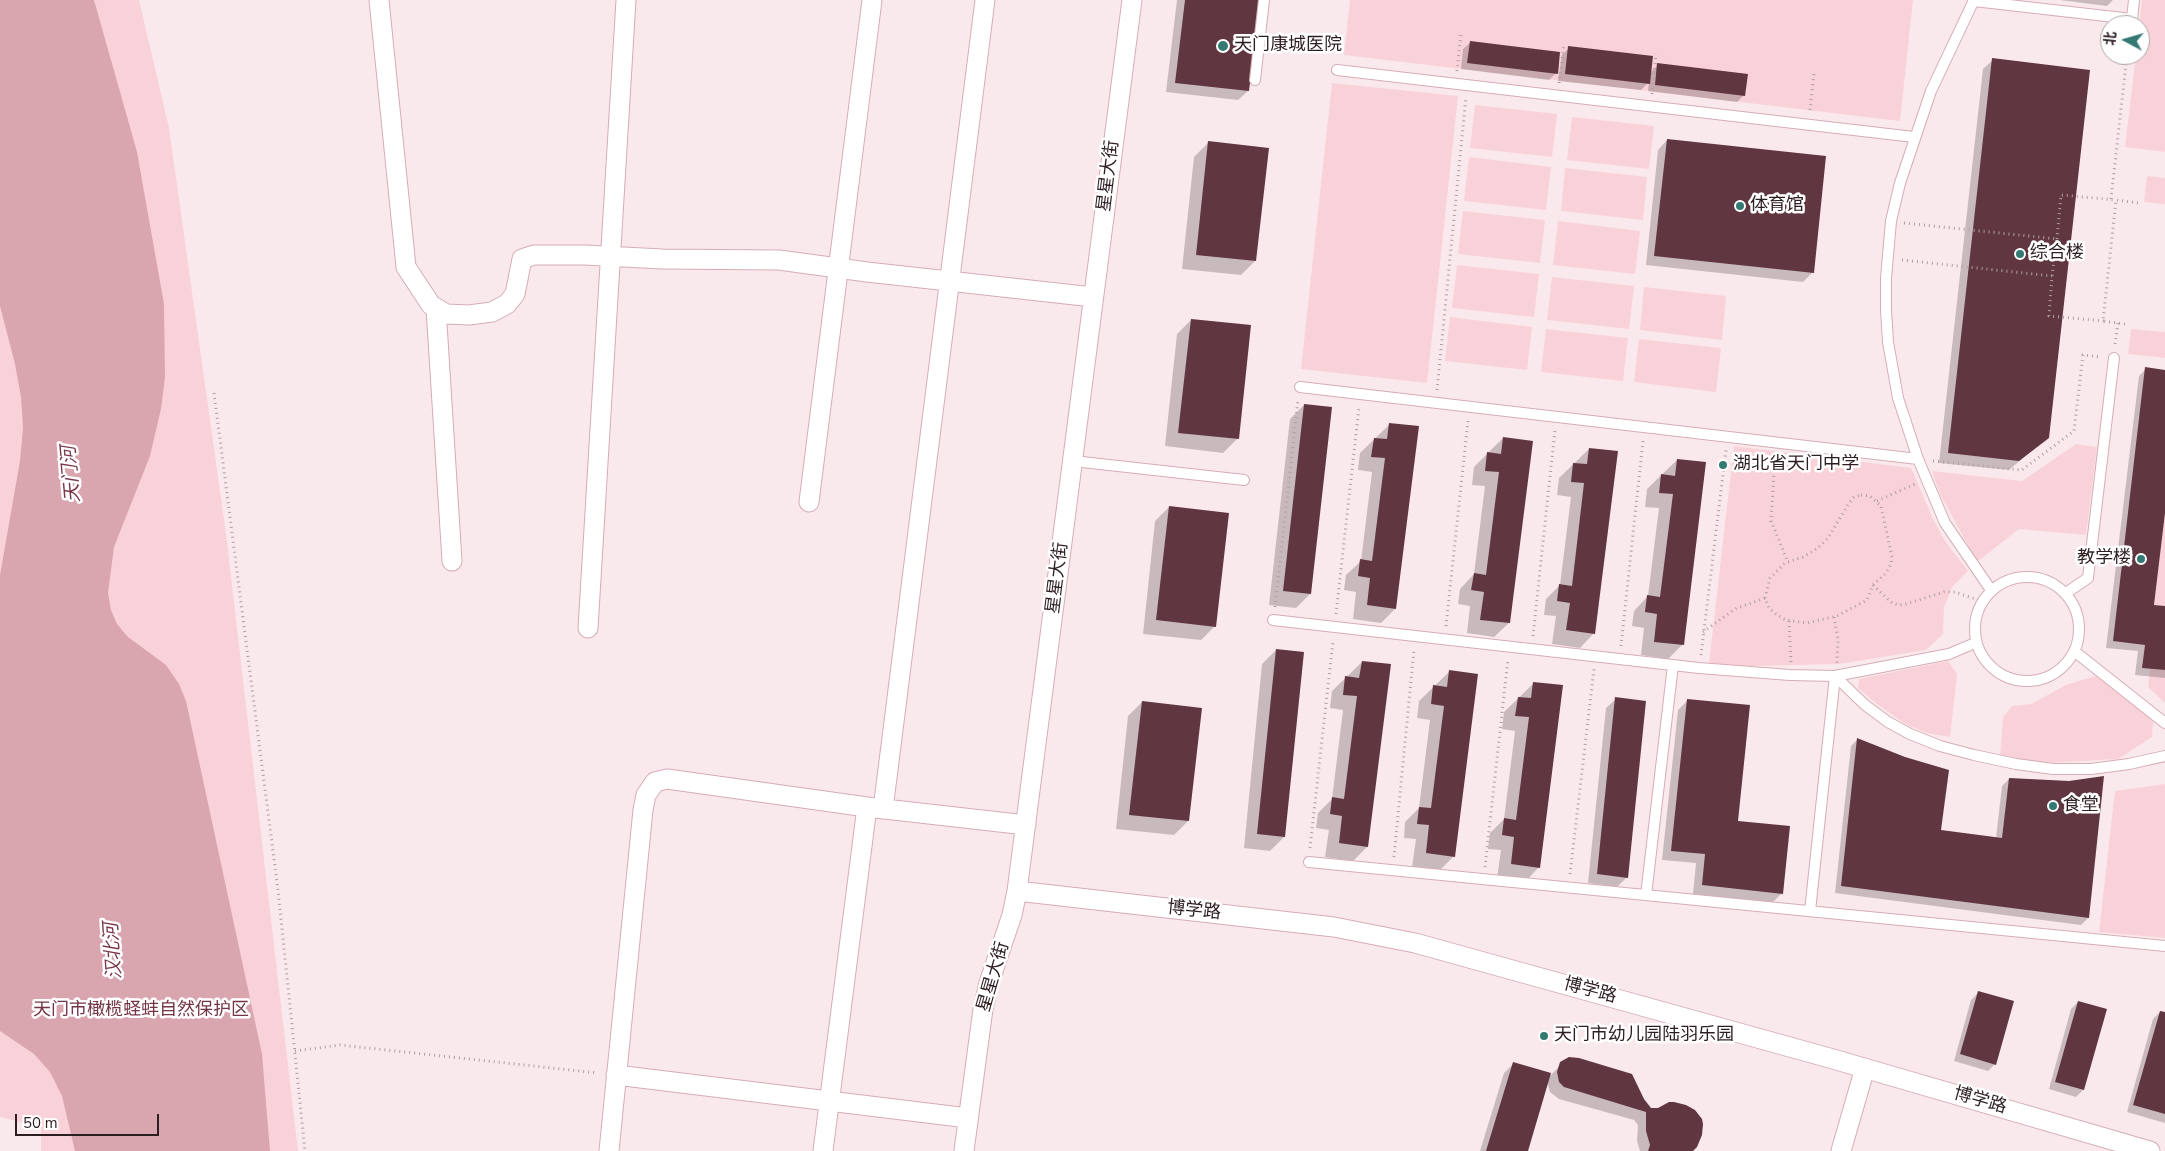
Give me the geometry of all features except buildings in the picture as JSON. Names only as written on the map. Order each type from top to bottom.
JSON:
[{"type":"street","points":[[379,0],[406,267],[431,305],[446,314],[469,315],[492,312],[507,304],[515,294],[522,259],[534,255],[779,260],[1094,297]]},
{"type":"street","points":[[588,628],[626,0]]},
{"type":"street","points":[[809,502],[872,0]]},
{"type":"street","points":[[823,1151],[875,808],[950,281],[985,0]]},
{"type":"street","name":"星星大街","points":[[964,1151],[982,1009],[1012,914],[1017,891],[1132,0]]},
{"type":"street","points":[[436,308],[452,561]]},
{"type":"street","points":[[609,1151],[642,810],[646,795],[655,782],[667,779],[875,808],[1026,824]]},
{"type":"street","name":"博学路","points":[[1017,891],[1334,927],[1415,943],[1865,1068],[2150,1151]]},
{"type":"street","points":[[1841,1151],[1865,1068]]},
{"type":"street","points":[[616,1075],[968,1118]]},
{"type":"lane","points":[[1255,80],[1264,0]]},
{"type":"lane","points":[[1991,590],[1945,523],[1918,459],[1898,398],[1892,372],[1886,310],[1887,258],[1891,221],[1900,183],[1914,138],[1938,76],[1974,0],[2132,19],[2134,0]]},
{"type":"lane","points":[[1337,70],[1914,138]]},
{"type":"lane","points":[[2066,593],[2088,578],[2114,358]]},
{"type":"lane","points":[[1300,387],[1918,459]]},
{"type":"lane","points":[[1073,461],[1244,480]]},
{"type":"lane","points":[[2020,577],[2037,577],[2052,583],[2066,593],[2074,605],[2079,633],[2074,652],[2067,663],[2053,675],[2036,681],[2018,681],[2001,676],[1990,667],[1981,656],[1976,643],[1974,629],[1976,614],[1981,601],[1991,590],[2004,581],[2020,577]]},
{"type":"lane","points":[[1273,620],[1699,668],[1790,675],[1835,676],[1949,654],[1976,643]]},
{"type":"lane","points":[[2074,652],[2165,723]]},
{"type":"lane","points":[[1646,895],[1673,665]]},
{"type":"lane","points":[[1835,676],[1888,722],[1910,734],[1940,746],[1974,755],[2016,764],[2072,769],[2092,769],[2129,764],[2165,756]]},
{"type":"lane","points":[[1810,911],[1835,676]]},
{"type":"lane","points":[[1309,862],[2165,946]]},
{"type":"path","points":[[1456,84],[1461,33]]},
{"type":"path","points":[[1558,96],[1564,44]]},
{"type":"path","points":[[1650,107],[1656,54]]},
{"type":"path","points":[[2110,199],[2127,65]]},
{"type":"path","points":[[1808,126],[1814,72]]},
{"type":"path","points":[[1435,403],[1468,86]]},
{"type":"path","points":[[2125,324],[2049,316],[2061,195],[2139,202]]},
{"type":"path","points":[[2104,321],[2116,200]]},
{"type":"path","points":[[1891,221],[2057,239]]},
{"type":"path","points":[[1887,258],[2052,276]]},
{"type":"path","points":[[1918,459],[2022,470],[2074,430],[2083,355],[2114,358],[2118,323]]},
{"type":"path","points":[[1273,620],[1300,387]]},
{"type":"path","points":[[214,393],[278,890],[305,1151]]},
{"type":"path","points":[[1309,862],[1361,394]]},
{"type":"path","points":[[1444,639],[1470,407]]},
{"type":"path","points":[[1532,649],[1556,417]]},
{"type":"path","points":[[1619,659],[1644,427]]},
{"type":"path","points":[[1699,668],[1727,437]]},
{"type":"path","points":[[1776,442],[1771,521],[1788,562]]},
{"type":"path","points":[[1877,501],[1926,480]]},
{"type":"path","points":[[1861,495],[1870,496],[1877,501],[1880,506],[1892,557],[1891,564],[1886,573],[1873,585],[1866,600],[1860,605],[1834,617],[1807,623],[1789,621],[1776,615],[1769,608],[1765,598],[1770,578],[1776,570],[1788,562],[1804,557],[1818,548],[1828,538],[1854,498],[1861,495]]},
{"type":"path","points":[[1873,585],[1892,603],[1898,605],[1944,592],[1955,592],[1981,601]]},
{"type":"path","points":[[1703,632],[1735,609],[1765,598]]},
{"type":"path","points":[[1834,617],[1838,640],[1835,676]]},
{"type":"path","points":[[1789,621],[1791,639],[1790,675]]},
{"type":"path","points":[[1392,870],[1416,636]]},
{"type":"path","points":[[1484,879],[1509,646]]},
{"type":"path","points":[[1569,888],[1595,656]]},
{"type":"path","points":[[295,1051],[340,1045],[616,1075]]},
{"type":"green space","name":"天门市橄榄蛏蚌自然保护区","points":[[0,0],[139,0],[169,128],[226,534],[298,1151],[41,1151],[41,1127],[0,1117]]},
{"type":"green space","points":[[1350,0],[1913,0],[1900,121],[1344,55]]},
{"type":"green space","points":[[2142,0],[2165,0],[2165,152],[2125,147],[2135,65],[2150,65],[2150,15],[2140,15]]},
{"type":"green space","points":[[1332,83],[1458,96],[1427,383],[1301,369]]},
{"type":"green space","points":[[1475,105],[1557,114],[1552,157],[1470,148]]},
{"type":"green space","points":[[1572,117],[1654,126],[1649,169],[1567,160]]},
{"type":"green space","points":[[1469,157],[1551,167],[1546,210],[1464,201]]},
{"type":"green space","points":[[1565,168],[1647,177],[1643,220],[1561,211]]},
{"type":"green space","points":[[2147,176],[2165,178],[2165,204],[2144,202]]},
{"type":"green space","points":[[1463,211],[1545,220],[1540,263],[1458,254]]},
{"type":"green space","points":[[1558,221],[1640,231],[1635,274],[1553,265]]},
{"type":"green space","points":[[1457,265],[1539,274],[1534,317],[1452,308]]},
{"type":"green space","points":[[1552,277],[1634,286],[1629,329],[1547,320]]},
{"type":"green space","points":[[1644,287],[1726,296],[1722,340],[1640,330]]},
{"type":"green space","points":[[1450,317],[1532,327],[1527,370],[1445,361]]},
{"type":"green space","points":[[1546,329],[1628,338],[1623,381],[1541,372]]},
{"type":"green space","points":[[2131,329],[2165,332],[2165,358],[2128,354]]},
{"type":"green space","points":[[1639,339],[1721,348],[1716,392],[1634,382]]},
{"type":"green space","points":[[2076,444],[2097,447],[2086,535],[2019,529],[1977,562],[1940,494],[1932,471],[2022,481]]},
{"type":"green space","points":[[1734,446],[1911,468],[1933,519],[1945,541],[1968,571],[1952,587],[1944,608],[1943,634],[1926,650],[1839,664],[1751,666],[1709,663]]},
{"type":"green space","points":[[2165,513],[2165,606],[2154,605]]},
{"type":"green space","points":[[1948,661],[1957,674],[1950,737],[1926,733],[1904,723],[1858,688],[1859,679]]},
{"type":"green space","points":[[2150,669],[2165,670],[2165,703],[2148,687]]},
{"type":"green space","points":[[2097,676],[2153,721],[2152,737],[2118,759],[2046,763],[2000,757],[2003,717],[2012,706],[2031,704],[2068,684]]},
{"type":"green space","points":[[2165,784],[2165,938],[2099,932],[2115,791]]},
{"type":"water","name":"天门市橄榄蛏蚌自然保护区","points":[[0,0],[94,0],[137,152],[164,304],[165,377],[161,409],[150,456],[114,547],[108,593],[111,610],[117,624],[128,637],[166,665],[179,684],[186,701],[262,1054],[270,1151],[75,1151],[62,1096],[50,1072],[34,1054],[0,1031],[0,575],[20,461],[23,428],[21,397],[15,364],[0,306]]},
{"type":"place","name":"天门康城医院","points":[[1223,46]]},
{"type":"place","name":"体育馆","points":[[1740,206]]},
{"type":"place","name":"综合楼","points":[[2020,254]]},
{"type":"place","name":"湖北省天门中学","points":[[1723,465]]},
{"type":"place","name":"教学楼","points":[[2141,559]]},
{"type":"place","name":"食堂","points":[[2053,806]]},
{"type":"place","name":"天门市幼儿园陆羽乐园","points":[[1544,1036]]},
{"type":"water label","name":"天门河","points":[[72,474]]},
{"type":"water label","name":"汉北河","points":[[114,951]]}]
